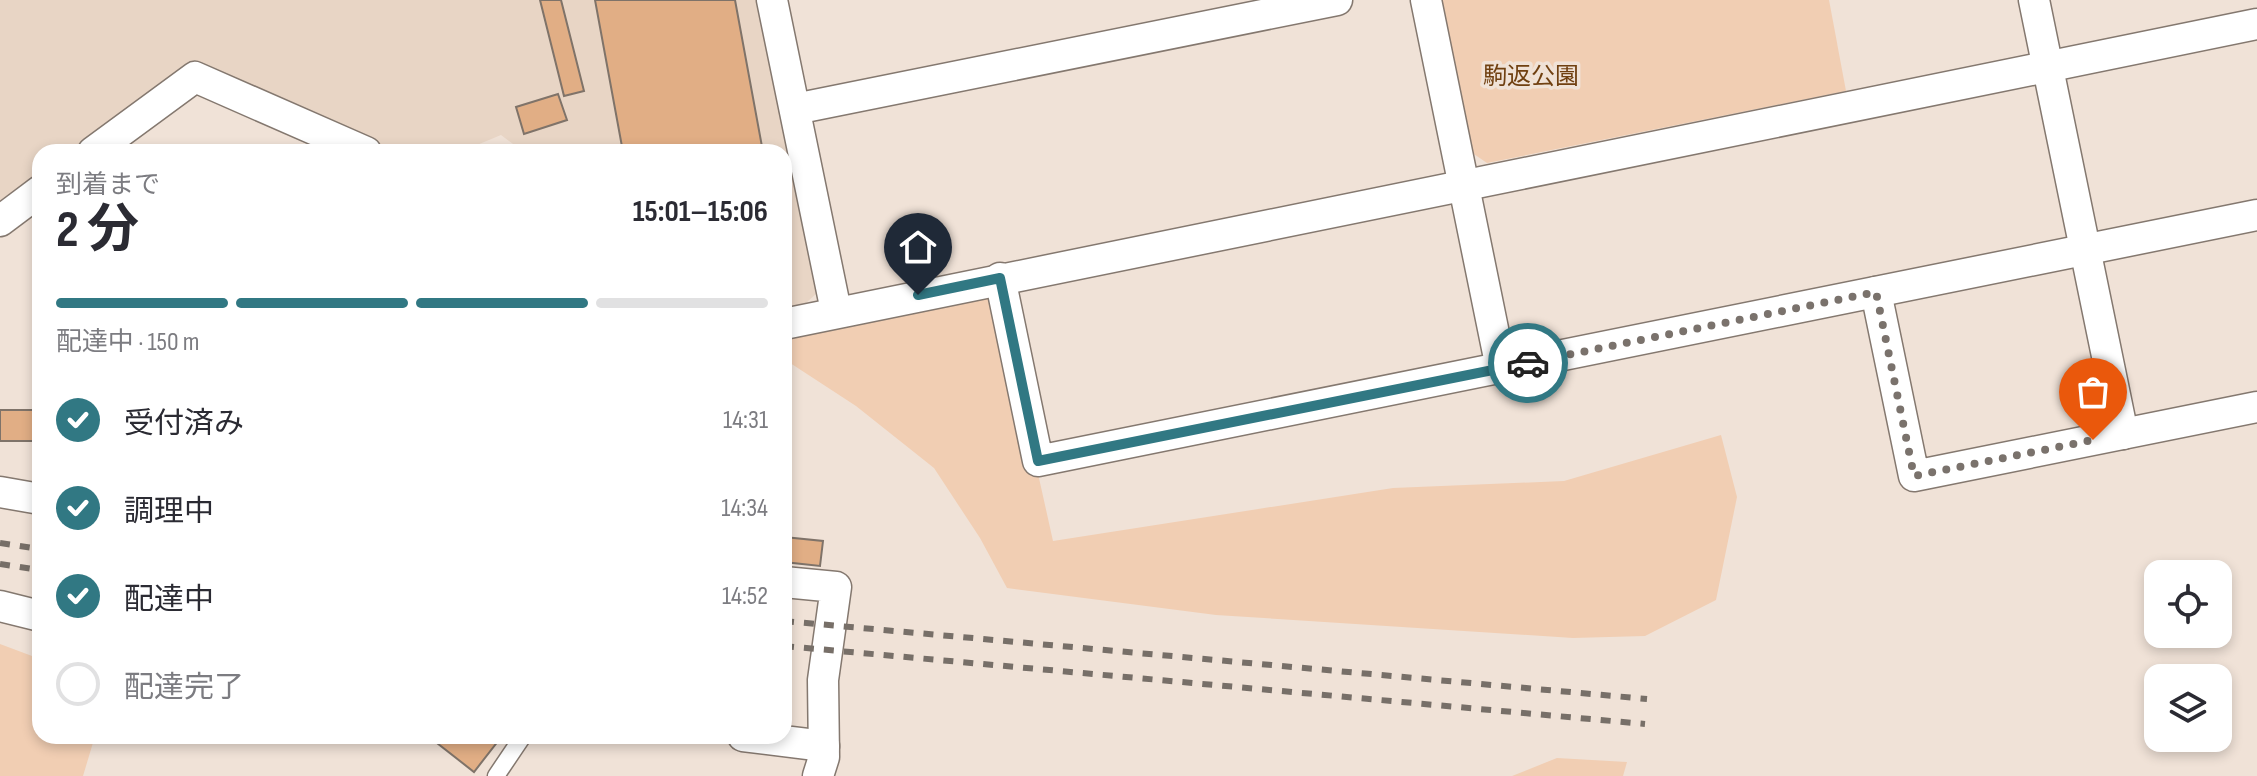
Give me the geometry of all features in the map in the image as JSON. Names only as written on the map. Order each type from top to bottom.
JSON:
[{"type":"street","points":[[772,0],[836,311]]},
{"type":"street","points":[[795,109],[1337,0]]},
{"type":"street","points":[[1426,0],[1501,368]]},
{"type":"street","points":[[2034,0],[2123,434]]},
{"type":"street","points":[[792,322],[2257,24]]},
{"type":"street","points":[[104,144],[195,77],[348,144]]},
{"type":"street","points":[[0,221],[32,197]]},
{"type":"street","points":[[1000,278],[1038,461],[2257,215]]},
{"type":"street","points":[[1876,292],[1914,476],[2257,407]]},
{"type":"street","points":[[0,492],[32,498]]},
{"type":"street","points":[[792,583],[836,587],[823,680],[824,757],[818,776]]},
{"type":"street","points":[[0,606],[32,614]]},
{"type":"street","points":[[792,742],[824,746]]},
{"type":"lane","points":[[496,776],[518,744]]},
{"type":"shaded area","points":[[0,0],[758,0],[786,144],[513,144],[501,135],[479,144],[380,144],[236,78],[220,80],[198,61],[93,140],[88,136],[85,142],[78,144],[32,144],[32,179],[0,203]]},
{"type":"shaded area","points":[[792,172],[816,294],[798,310],[792,311]]},
{"type":"green space","name":"駒返公園","points":[[1438,0],[1829,0],[1846,91],[1487,163],[1468,150]]},
{"type":"green space","points":[[998,294],[1053,541],[1393,488],[1564,481],[1721,435],[1737,497],[1716,600],[1645,636],[1573,638],[1216,615],[1007,588],[980,538],[934,468],[856,406],[792,364],[792,334]]},
{"type":"green space","points":[[0,644],[32,656],[32,744],[93,744],[83,776],[0,776]]},
{"type":"green space","points":[[1557,758],[1627,762],[1623,776],[1512,776]]},
{"type":"building","points":[[540,0],[561,0],[584,91],[564,96]]},
{"type":"building","points":[[595,0],[735,0],[762,144],[622,144]]},
{"type":"building","points":[[558,94],[567,120],[524,134],[516,107]]},
{"type":"building","points":[[0,410],[32,410],[32,441],[0,441]]},
{"type":"building","points":[[792,538],[823,541],[820,566],[792,563]]},
{"type":"building","points":[[438,744],[496,744],[474,772]]},
{"type":"railway","points":[[0,543],[32,548]]},
{"type":"railway","points":[[0,564],[32,569]]},
{"type":"railway","points":[[792,622],[1647,699]]},
{"type":"railway","points":[[792,647],[1645,724]]},
{"type":"way so far","points":[[1528,363],[1876,292],[1914,476],[2093,440]]},
{"type":"route","points":[[918,295],[1000,278],[1038,461],[1528,363]]}]
